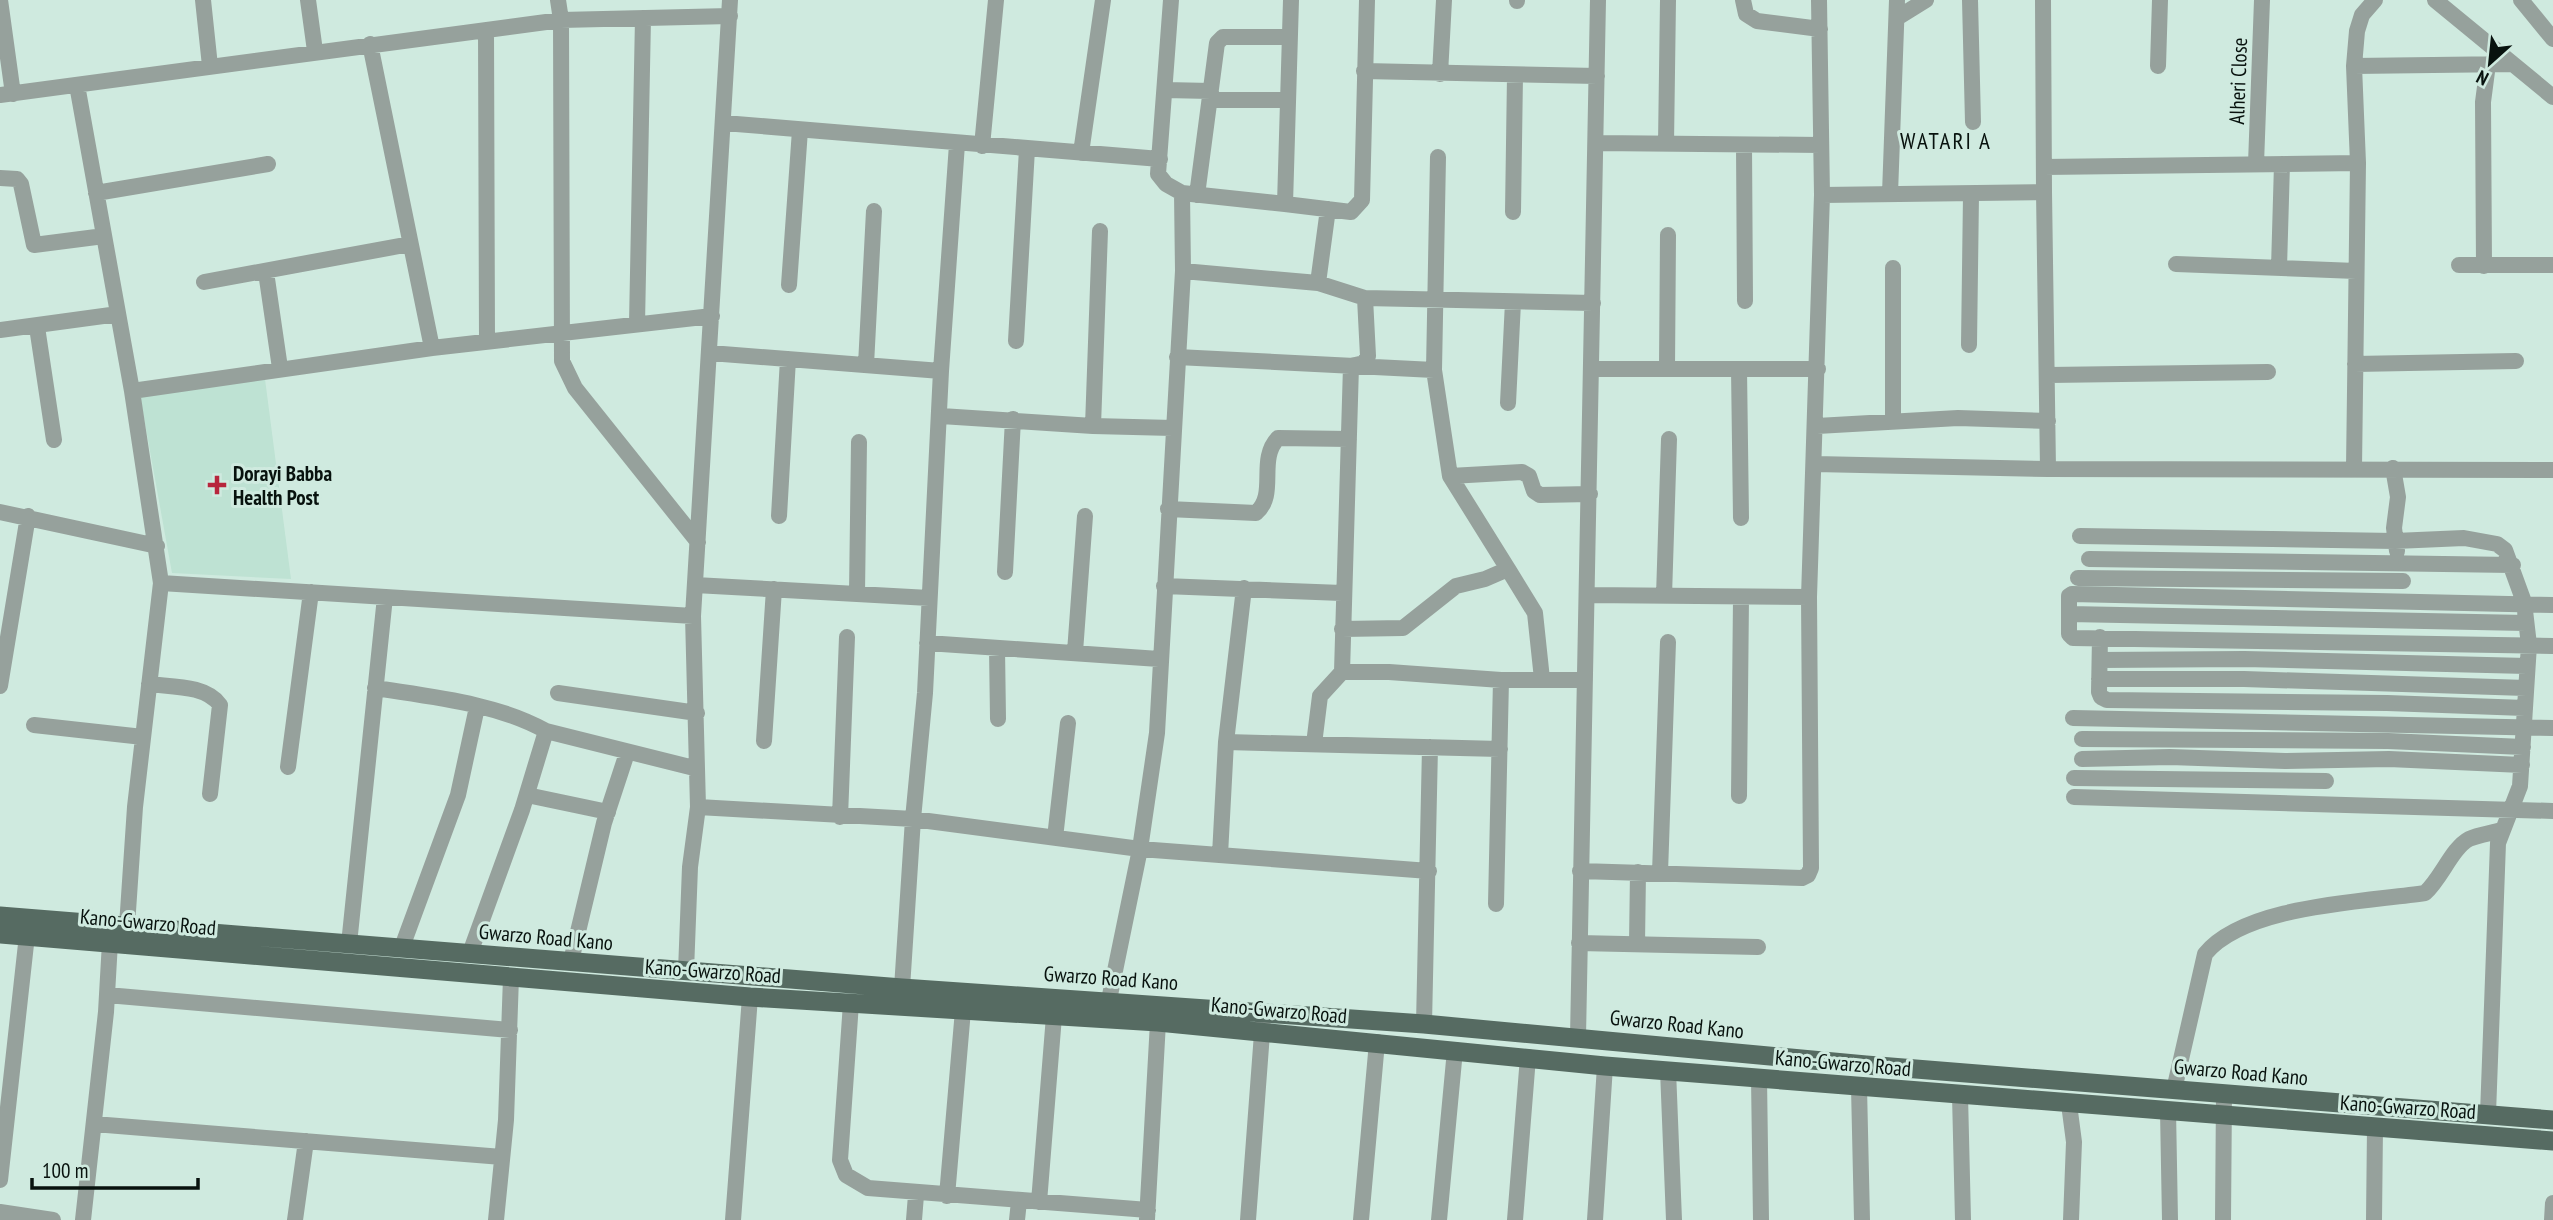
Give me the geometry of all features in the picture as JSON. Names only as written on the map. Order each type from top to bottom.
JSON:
[{"type":"main road","name":"Gwarzo Road Kano","points":[[0,916],[127,926],[229,943],[402,947],[902,988],[1109,1000],[1263,1022],[1424,1024],[1839,1063],[2553,1120]]},
{"type":"main road","name":"Kano-Gwarzo Road","points":[[0,934],[110,942],[229,943],[511,977],[750,997],[1157,1022],[1263,1022],[1377,1042],[1605,1066],[2553,1141]]},
{"type":"street","points":[[0,0],[6,94],[561,20],[643,18],[730,8],[693,617],[697,713],[694,768],[698,807],[690,867],[686,971]]},
{"type":"street","points":[[203,0],[210,66]]},
{"type":"street","points":[[308,0],[315,51]]},
{"type":"street","points":[[558,0],[561,20],[562,362],[575,388],[698,542]]},
{"type":"street","points":[[982,146],[996,0]]},
{"type":"street","points":[[1081,153],[1103,0]]},
{"type":"street","points":[[1171,0],[1158,174],[1166,184],[1190,194],[1351,212],[1362,200],[1367,0]]},
{"type":"street","points":[[1285,204],[1290,0]]},
{"type":"street","points":[[1440,74],[1444,0]]},
{"type":"street","points":[[1578,1037],[1598,0]]},
{"type":"street","points":[[1666,144],[1668,0]]},
{"type":"street","points":[[1743,0],[1746,13],[1757,22],[1820,29]]},
{"type":"street","points":[[1580,871],[1801,878],[1808,875],[1811,855],[1810,597],[1822,195],[1819,0]]},
{"type":"street","points":[[1889,194],[1896,0]]},
{"type":"street","points":[[1897,18],[1926,0]]},
{"type":"street","points":[[1970,0],[1972,122]]},
{"type":"street","points":[[2043,0],[2048,469]]},
{"type":"street","points":[[2158,66],[2160,0]]},
{"type":"street","name":"Alheri Close","points":[[2256,164],[2262,0]]},
{"type":"street","points":[[2354,468],[2358,163],[2354,66],[2357,32],[2362,15],[2375,0]]},
{"type":"street","points":[[2435,0],[2553,97]]},
{"type":"street","points":[[2521,0],[2553,39]]},
{"type":"street","points":[[637,324],[643,18]]},
{"type":"street","points":[[486,30],[487,342]]},
{"type":"street","points":[[1109,1000],[1140,849],[1157,733],[1159,659],[1183,271],[1190,194],[1219,39],[1290,37]]},
{"type":"street","points":[[369,44],[432,348]]},
{"type":"street","points":[[2484,266],[2483,102],[2488,64]]},
{"type":"street","points":[[2354,66],[2512,64]]},
{"type":"street","points":[[1364,71],[1597,76]]},
{"type":"street","points":[[1513,212],[1514,75]]},
{"type":"street","points":[[76,85],[132,391],[161,583],[143,737],[127,926]]},
{"type":"street","points":[[1165,90],[1210,96],[1288,100]]},
{"type":"street","points":[[724,123],[1160,159]]},
{"type":"street","points":[[789,285],[800,130]]},
{"type":"street","points":[[1596,143],[1821,145]]},
{"type":"street","points":[[902,988],[927,643],[941,415],[941,371],[957,144]]},
{"type":"street","points":[[1744,145],[1745,301]]},
{"type":"street","points":[[1016,341],[1027,149]]},
{"type":"street","points":[[1438,157],[1434,370],[1450,476],[1535,613],[1542,679]]},
{"type":"street","points":[[2044,167],[2358,163]]},
{"type":"street","points":[[96,193],[268,164]]},
{"type":"street","points":[[2279,268],[2282,164]]},
{"type":"street","points":[[0,178],[17,179],[20,184],[34,245],[104,236]]},
{"type":"street","points":[[1822,195],[2045,192]]},
{"type":"street","points":[[1969,345],[1971,195]]},
{"type":"street","points":[[1318,283],[1328,209]]},
{"type":"street","points":[[866,365],[874,211]]},
{"type":"street","points":[[1093,426],[1100,230]]},
{"type":"street","points":[[1667,368],[1668,235]]},
{"type":"street","points":[[204,282],[410,244]]},
{"type":"street","points":[[2176,264],[2356,271]]},
{"type":"street","points":[[2459,265],[2553,265]]},
{"type":"street","points":[[1893,268],[1893,422]]},
{"type":"street","points":[[1183,271],[1318,283],[1365,298],[1593,303]]},
{"type":"street","points":[[266,272],[280,368]]},
{"type":"street","points":[[1351,366],[1364,363],[1368,356],[1365,298]]},
{"type":"street","points":[[1508,402],[1513,302]]},
{"type":"street","points":[[0,330],[118,314]]},
{"type":"street","points":[[132,391],[432,348],[712,316]]},
{"type":"street","points":[[37,327],[54,440]]},
{"type":"street","points":[[710,353],[941,371]]},
{"type":"street","points":[[1177,357],[1434,370]]},
{"type":"street","points":[[779,516],[788,359]]},
{"type":"street","points":[[2355,364],[2516,361]]},
{"type":"street","points":[[1314,744],[1320,696],[1342,672],[1342,593],[1351,366]]},
{"type":"street","points":[[1592,369],[1818,369]]},
{"type":"street","points":[[1738,369],[1741,518]]},
{"type":"street","points":[[2049,375],[2268,372]]},
{"type":"street","points":[[941,415],[1093,426],[1173,428]]},
{"type":"street","points":[[1817,426],[1958,418],[2048,421]]},
{"type":"street","points":[[1005,572],[1013,419]]},
{"type":"street","points":[[1168,509],[1256,513],[1266,500],[1266,458],[1270,446],[1278,438],[1349,439]]},
{"type":"street","points":[[1664,596],[1669,439]]},
{"type":"street","points":[[857,594],[859,442]]},
{"type":"street","points":[[1815,464],[2048,469],[2553,470]]},
{"type":"street","points":[[2393,468],[2398,497],[2395,541],[2399,563],[2405,593],[2413,602],[2418,635],[2425,643],[2424,704]]},
{"type":"street","points":[[1450,476],[1521,472],[1529,476],[1534,491],[1540,495],[1590,494]]},
{"type":"street","points":[[0,512],[28,516],[157,547]]},
{"type":"street","points":[[0,686],[28,516]]},
{"type":"street","points":[[1075,652],[1085,516]]},
{"type":"street","points":[[2080,536],[2395,541],[2464,538],[2497,544],[2505,550],[2513,565],[2524,602],[2529,645],[2525,727],[2517,799],[2509,809],[2498,843],[2488,1114]]},
{"type":"street","points":[[2164,537],[2165,588]]},
{"type":"street","points":[[2279,539],[2280,598]]},
{"type":"street","points":[[2089,559],[2513,565]]},
{"type":"street","points":[[1342,629],[1403,628],[1456,586],[1485,579],[1508,569]]},
{"type":"street","points":[[2078,578],[2280,598],[2524,602],[2553,605]]},
{"type":"street","points":[[2403,581],[2279,580],[2072,594],[2069,596],[2069,637],[2553,646]]},
{"type":"street","points":[[161,583],[693,617]]},
{"type":"street","points":[[695,585],[929,598]]},
{"type":"street","points":[[1164,586],[1342,593]]},
{"type":"street","points":[[1220,855],[1226,742],[1244,588]]},
{"type":"street","points":[[764,741],[774,589]]},
{"type":"street","points":[[288,766],[311,592]]},
{"type":"street","points":[[1587,595],[1810,597]]},
{"type":"street","points":[[349,944],[385,597]]},
{"type":"street","points":[[1739,796],[1741,598]]},
{"type":"street","points":[[2069,614],[2526,623]]},
{"type":"street","points":[[840,817],[847,637]]},
{"type":"street","points":[[2100,638],[2101,698],[2107,700],[2387,703],[2525,708]]},
{"type":"street","points":[[2243,640],[2244,701]]},
{"type":"street","points":[[1660,873],[1668,642]]},
{"type":"street","points":[[927,643],[1159,659]]},
{"type":"street","points":[[997,648],[998,719]]},
{"type":"street","points":[[2166,659],[2170,749]]},
{"type":"street","points":[[2100,660],[2244,659],[2528,666]]},
{"type":"street","points":[[1342,672],[1389,672],[1501,680],[1585,680]]},
{"type":"street","points":[[2099,680],[2244,679],[2526,688]]},
{"type":"street","points":[[1496,904],[1501,680]]},
{"type":"street","points":[[149,684],[202,692],[214,696],[220,705],[209,794]]},
{"type":"street","points":[[375,688],[477,707],[529,721],[546,731],[694,768]]},
{"type":"street","points":[[558,693],[697,713]]},
{"type":"street","points":[[2282,701],[2285,761]]},
{"type":"street","points":[[2387,703],[2389,759]]},
{"type":"street","points":[[402,947],[458,795],[477,707]]},
{"type":"street","points":[[2073,718],[2388,722],[2553,728]]},
{"type":"street","points":[[1055,838],[1068,723]]},
{"type":"street","points":[[34,725],[143,737]]},
{"type":"street","points":[[470,953],[527,795],[546,731]]},
{"type":"street","points":[[2082,739],[2285,761],[2389,759],[2522,765]]},
{"type":"street","points":[[2082,759],[2170,749],[2284,741],[2388,741],[2523,747]]},
{"type":"street","points":[[1226,742],[1500,749]]},
{"type":"street","points":[[1424,1024],[1430,747]]},
{"type":"street","points":[[571,961],[608,812],[627,753]]},
{"type":"street","points":[[2325,803],[2327,760]]},
{"type":"street","points":[[2074,778],[2326,781]]},
{"type":"street","points":[[527,795],[608,812]]},
{"type":"street","points":[[2074,797],[2553,811]]},
{"type":"street","points":[[698,807],[913,819],[1140,849],[1429,870]]},
{"type":"street","points":[[2174,1090],[2204,954],[2216,941],[2243,928],[2323,906],[2425,893],[2437,882],[2456,851],[2468,839],[2502,830]]},
{"type":"street","points":[[1637,944],[1638,872]]},
{"type":"street","points":[[0,1180],[27,935]]},
{"type":"street","points":[[83,1220],[107,995],[110,942]]},
{"type":"street","points":[[1579,943],[1758,947]]},
{"type":"street","points":[[496,1220],[510,1030],[511,977]]},
{"type":"street","points":[[107,995],[510,1030]]},
{"type":"street","points":[[733,1220],[750,997]]},
{"type":"street","points":[[850,1003],[840,1160],[846,1175],[868,1188],[916,1195],[1039,1202],[1147,1215],[1157,1022]]},
{"type":"street","points":[[947,1196],[963,1010]]},
{"type":"street","points":[[1039,1202],[1054,1016]]},
{"type":"street","points":[[1248,1220],[1263,1022]]},
{"type":"street","points":[[1361,1220],[1377,1042]]},
{"type":"street","points":[[1439,1220],[1455,1050]]},
{"type":"street","points":[[1515,1220],[1528,1057]]},
{"type":"street","points":[[1595,1220],[1605,1066]]},
{"type":"street","points":[[1668,1070],[1674,1220]]},
{"type":"street","points":[[1759,1078],[1761,1220]]},
{"type":"street","points":[[1859,1087],[1862,1220]]},
{"type":"street","points":[[2222,1220],[2224,1094]]},
{"type":"street","points":[[1960,1095],[1963,1220]]},
{"type":"street","points":[[2069,1104],[2074,1142],[2071,1220]]},
{"type":"street","points":[[2168,1110],[2170,1220]]},
{"type":"street","points":[[94,1124],[502,1157]]},
{"type":"street","points":[[2374,1220],[2375,1128]]},
{"type":"street","points":[[295,1220],[306,1141]]},
{"type":"street","points":[[914,1220],[916,1195]]},
{"type":"street","points":[[1017,1220],[1019,1201]]},
{"type":"street","points":[[2552,1220],[2553,1203]]},
{"type":"street","points":[[0,1212],[53,1220]]},
{"type":"shaded area","name":"Dorayi Babba Health Post","points":[[265,379],[291,579],[172,573],[140,396]]},
{"type":"place","name":"Dorayi Babba Health Post","points":[[217,485]]},
{"type":"district","name":"WATARI A","points":[[1946,140]]}]
